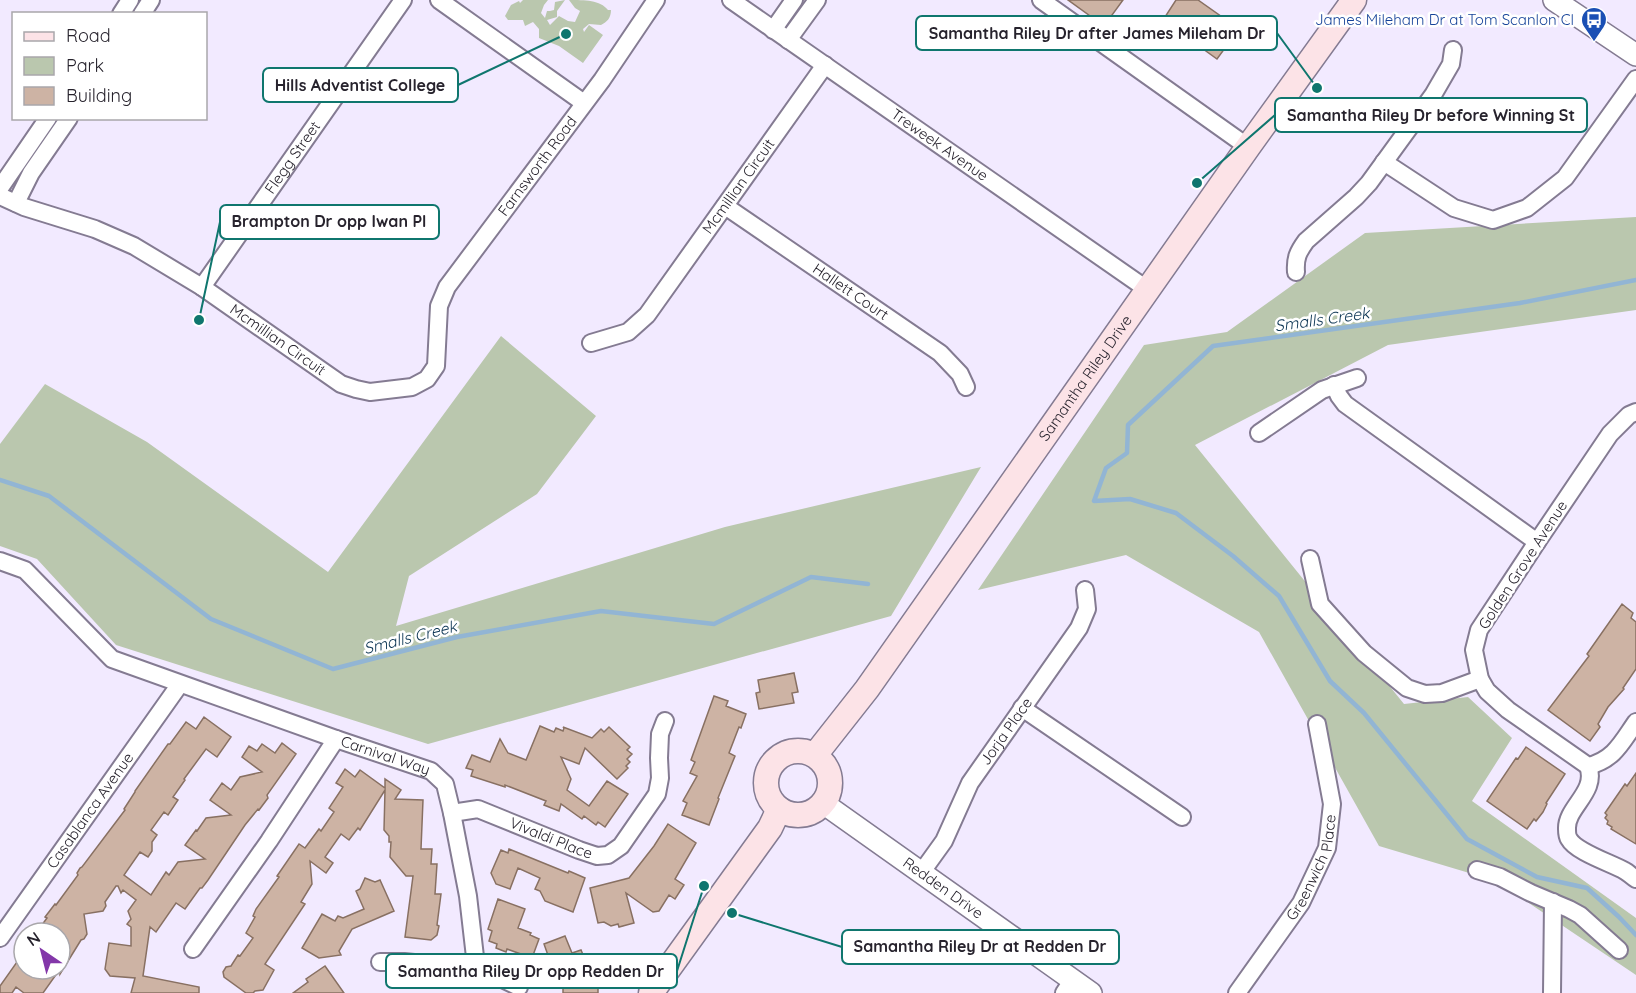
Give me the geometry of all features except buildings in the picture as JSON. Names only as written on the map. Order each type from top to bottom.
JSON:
[{"type":"main road","name":"Samantha Riley Drive","points":[[814,755],[867,689],[1045,434],[1354,0]]},
{"type":"main road","points":[[796,751],[814,755],[830,775],[829,793],[823,803],[804,815],[795,815],[779,809],[767,793],[767,774],[771,765],[786,753],[796,751]]},
{"type":"main road","points":[[651,993],[770,828],[779,809]]},
{"type":"street","name":"Flegg Street","points":[[202,287],[403,0]]},
{"type":"street","points":[[439,0],[584,103]]},
{"type":"street","name":"Farnsworth Road","points":[[438,340],[439,306],[447,287],[602,80],[656,0]]},
{"type":"street","name":"Treweek Avenue","points":[[731,0],[1148,290]]},
{"type":"street","points":[[773,30],[794,0]]},
{"type":"street","points":[[788,40],[817,0]]},
{"type":"street","points":[[1041,0],[1248,147]]},
{"type":"street","points":[[1554,0],[1636,55]]},
{"type":"street","points":[[1296,272],[1296,255],[1300,248],[1369,183],[1433,95],[1451,64],[1453,50]]},
{"type":"street","name":"Mcmillian Circuit","points":[[591,343],[627,332],[647,315],[825,65]]},
{"type":"street","points":[[1384,162],[1454,208],[1493,220],[1527,208],[1565,178],[1636,79]]},
{"type":"street","points":[[4,198],[47,120]]},
{"type":"street","points":[[4,198],[32,173],[68,120]]},
{"type":"street","name":"Mcmillian Circuit","points":[[4,198],[115,237],[134,246],[202,287],[334,379],[356,389],[370,392],[412,387],[421,383],[432,374],[436,366],[438,340]]},
{"type":"street","name":"Hallett Court","points":[[725,206],[940,353],[960,374],[966,387]]},
{"type":"street","points":[[1259,433],[1315,394],[1357,378]]},
{"type":"street","points":[[1334,385],[1345,404],[1537,542]]},
{"type":"street","name":"Golden Grove Avenue","points":[[1588,766],[1508,710],[1487,691],[1480,679],[1474,651],[1479,630],[1610,434],[1629,415],[1636,412]]},
{"type":"street","points":[[1310,559],[1320,604],[1364,653],[1407,688],[1425,694],[1442,693],[1480,679]]},
{"type":"street","name":"Carnival Way","points":[[0,561],[26,570],[112,659],[431,771],[445,784],[452,813],[468,896],[475,969]]},
{"type":"street","name":"Jorja Place","points":[[921,873],[944,841],[970,783],[1079,628],[1087,609],[1085,590]]},
{"type":"street","name":"Casablanca Avenue","points":[[0,938],[180,684]]},
{"type":"street","points":[[1022,708],[1182,817]]},
{"type":"street","name":"Vivaldi Place","points":[[452,813],[478,809],[579,850],[597,856],[608,855],[621,846],[657,794],[660,778],[660,734],[665,721]]},
{"type":"street","points":[[1636,722],[1615,751],[1602,763],[1588,766],[1591,773],[1589,785],[1566,827],[1569,838],[1583,851],[1636,879]]},
{"type":"street","name":"Greenwich Place","points":[[1237,993],[1300,903],[1327,848],[1332,804],[1317,724]]},
{"type":"street","points":[[193,949],[269,841],[336,739]]},
{"type":"street","name":"Redden Drive","points":[[823,803],[921,873],[1068,987],[1091,993]]},
{"type":"street","points":[[1477,870],[1500,877],[1580,915],[1619,950]]},
{"type":"street","points":[[1552,902],[1552,993]]},
{"type":"street","points":[[380,962],[475,969],[519,987]]},
{"type":"green space","points":[[523,0],[548,0],[541,13],[545,18],[547,11],[554,10],[555,2],[565,0],[557,11],[557,17],[547,20],[550,25],[559,16],[575,22],[580,11],[569,0],[596,2],[611,10],[611,13],[603,24],[589,24],[583,29],[584,32],[589,25],[603,35],[583,63],[559,46],[539,38],[539,29],[533,22],[525,26],[523,20],[508,20],[505,16],[511,5]]},
{"type":"green space","points":[[1636,217],[1636,310],[1388,345],[1195,445],[1404,704],[1468,697],[1512,738],[1472,801],[1636,918],[1636,975],[1496,881],[1379,846],[1259,632],[1126,555],[978,590],[1144,345],[1227,332],[1365,233]]},
{"type":"green space","points":[[501,336],[596,416],[537,494],[409,576],[396,626],[725,527],[981,467],[891,616],[428,744],[116,645],[37,559],[0,546],[0,444],[45,384],[147,442],[328,572]]},
{"type":"waterway","points":[[1636,280],[1520,303],[1213,346],[1128,425],[1127,453],[1106,468],[1094,501],[1130,499],[1176,513],[1233,556],[1279,596],[1330,681],[1364,713],[1467,839],[1537,877],[1587,888],[1636,935]]},
{"type":"waterway","name":"Smalls Creek","points":[[0,480],[49,496],[211,619],[333,669],[457,637],[601,611],[714,624],[811,577],[868,584]]},
{"type":"place","name":"Hills Adventist College","points":[[566,34]]},
{"type":"place","name":"James Mileham Dr at Tom Scanlon Cl","points":[[1594,43]]},
{"type":"place","name":"Samantha Riley Dr after James Mileham Dr","points":[[1317,88]]},
{"type":"place","name":"Samantha Riley Dr before Winning St","points":[[1197,183]]},
{"type":"place","name":"Brampton Dr opp Iwan Pl","points":[[199,320]]},
{"type":"place","name":"Samantha Riley Dr opp Redden Dr","points":[[704,886]]},
{"type":"place","name":"Samantha Riley Dr at Redden Dr","points":[[732,913]]}]
